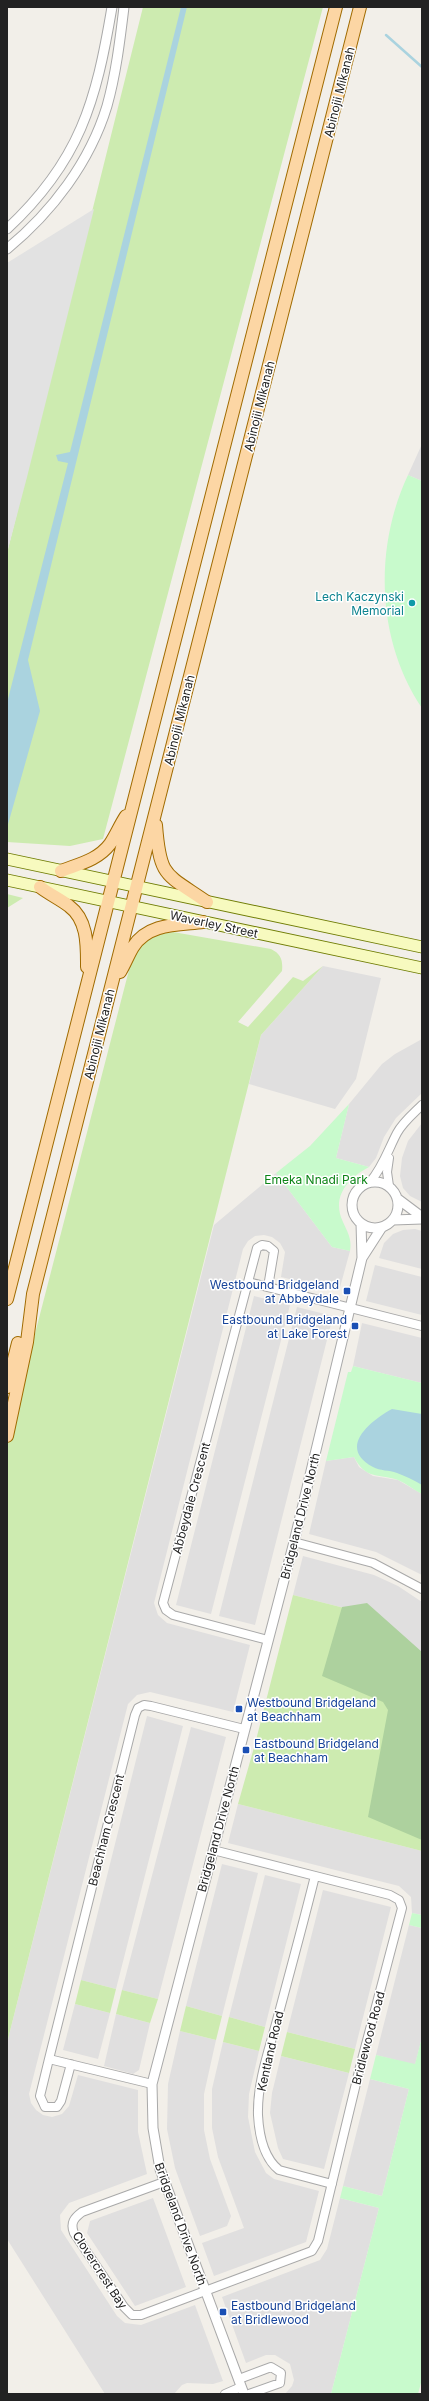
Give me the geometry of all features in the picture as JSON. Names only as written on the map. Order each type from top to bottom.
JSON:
[{"type":"main road","name":"Abinojii Mikanah","points":[[7,1299],[336,7]]},
{"type":"main road","name":"Abinojii Mikanah","points":[[7,1436],[26,1342],[33,1294],[360,7]]},
{"type":"main road","points":[[60,871],[86,862],[103,851],[132,807]]},
{"type":"main road","points":[[155,814],[158,852],[164,868],[175,881],[207,902]]},
{"type":"main road","name":"Waverley Street","points":[[7,859],[422,947]]},
{"type":"main road","name":"Waverley Street","points":[[7,880],[422,968]]},
{"type":"main road","points":[[40,887],[68,905],[78,915],[86,937],[88,981]]},
{"type":"main road","points":[[111,988],[133,947],[147,933],[165,926],[203,922]]},
{"type":"main road","points":[[7,1387],[33,1294]]},
{"type":"street","points":[[7,229],[48,185],[80,131],[95,93],[112,7]]},
{"type":"street","points":[[7,249],[48,210],[72,180],[94,138],[112,88],[124,7]]},
{"type":"street","points":[[422,1105],[404,1122],[397,1134],[390,1153],[387,1172],[389,1186],[398,1199],[422,1218]]},
{"type":"street","points":[[390,1153],[370,1182],[359,1188],[352,1200],[353,1212],[360,1223],[374,1228],[382,1228],[393,1220],[397,1214],[398,1199]]},
{"type":"street","points":[[370,1182],[380,1182],[389,1186]]},
{"type":"street","points":[[393,1220],[422,1218]]},
{"type":"street","name":"Bridgeland Drive North","points":[[241,2387],[164,2182],[155,2147],[152,2084],[294,1542],[351,1308],[362,1258],[360,1223]]},
{"type":"street","name":"Bridgeland Drive North","points":[[362,1258],[382,1228]]},
{"type":"street","name":"Abbeydale Crescent","points":[[268,1287],[274,1251],[268,1246],[262,1245],[257,1248],[163,1603],[166,1610],[173,1615],[268,1640]]},
{"type":"street","points":[[248,1282],[422,1326]]},
{"type":"street","points":[[294,1542],[373,1563],[422,1589]]},
{"type":"street","name":"Beachham Crescent","points":[[71,2064],[62,2101],[57,2108],[45,2107],[40,2096],[64,1992],[138,1708],[144,1705],[152,1706],[244,1729]]},
{"type":"street","name":"Bridlewood Road","points":[[205,2292],[312,2251],[318,2241],[402,1908],[399,1900],[390,1895],[213,1850]]},
{"type":"street","name":"Kentland Road","points":[[315,1876],[261,2084],[258,2114],[262,2140],[275,2167],[279,2170],[332,2184]]},
{"type":"street","points":[[49,2059],[152,2084]]},
{"type":"street","name":"Clovercrest Bay","points":[[164,2182],[82,2212],[73,2221],[72,2227],[124,2307],[132,2315],[141,2315],[205,2292]]},
{"type":"street","points":[[225,2394],[241,2387],[271,2367],[277,2369],[281,2373],[280,2383],[249,2394]]},
{"type":"shaded area","points":[[94,209],[27,477],[7,553],[7,263]]},
{"type":"shaded area","points":[[422,444],[422,481],[408,475]]},
{"type":"shaded area","points":[[323,966],[381,978],[356,1079],[335,1109],[249,1084],[261,1035]]},
{"type":"shaded area","points":[[422,1039],[422,1093],[396,1118],[384,1137],[376,1158],[369,1167],[336,1158],[349,1104],[382,1064],[395,1054]]},
{"type":"shaded area","points":[[422,1123],[422,1202],[410,1196],[403,1188],[400,1176],[402,1158],[408,1141]]},
{"type":"shaded area","points":[[276,1173],[332,1247],[350,1251],[339,1291],[281,1277],[285,1252],[280,1243],[272,1237],[264,1235],[255,1236],[248,1241],[243,1249],[154,1603],[158,1615],[167,1623],[250,1645],[233,1712],[150,1692],[137,1695],[128,1704],[29,2094],[31,2103],[36,2110],[43,2115],[52,2117],[62,2114],[69,2106],[78,2075],[138,2090],[138,2132],[147,2174],[69,2203],[60,2215],[61,2230],[117,2316],[125,2323],[141,2325],[195,2305],[223,2381],[213,2384],[187,2383],[182,2385],[174,2394],[105,2394],[7,2239],[7,2043],[214,1225]]},
{"type":"shaded area","points":[[415,1229],[422,1231],[422,1269],[379,1258],[384,1243],[393,1234],[403,1230]]},
{"type":"shaded area","points":[[375,1265],[422,1277],[422,1315],[366,1301]]},
{"type":"shaded area","points":[[254,1296],[290,1305],[211,1614],[176,1605]]},
{"type":"shaded area","points":[[297,1307],[333,1316],[255,1625],[219,1616]]},
{"type":"shaded area","points":[[362,1323],[422,1338],[422,1383],[353,1366]]},
{"type":"shaded area","points":[[354,1457],[359,1467],[373,1476],[398,1480],[422,1494],[422,1575],[376,1552],[309,1534],[326,1461]]},
{"type":"shaded area","points":[[303,1556],[374,1575],[398,1586],[422,1602],[422,1654],[356,1611],[293,1595]]},
{"type":"shaded area","points":[[147,1716],[183,1726],[116,1989],[81,1980]]},
{"type":"shaded area","points":[[191,1727],[226,1737],[158,1999],[122,1990]]},
{"type":"shaded area","points":[[238,1804],[422,1851],[422,1915],[412,1913],[411,1897],[399,1886],[228,1843]]},
{"type":"shaded area","points":[[222,1864],[258,1873],[222,2016],[186,2006]]},
{"type":"shaded area","points":[[265,1875],[301,1884],[265,2027],[229,2017]]},
{"type":"shaded area","points":[[323,1890],[391,1907],[355,2049],[287,2032]]},
{"type":"shaded area","points":[[409,1925],[422,1928],[422,2037],[415,2065],[376,2055]]},
{"type":"shaded area","points":[[75,2004],[110,2013],[98,2059],[63,2050]]},
{"type":"shaded area","points":[[116,2014],[150,2023],[139,2070],[133,2074],[104,2066]]},
{"type":"shaded area","points":[[180,2031],[216,2040],[204,2094],[204,2130],[210,2159],[231,2216],[227,2226],[200,2236],[175,2168],[167,2129],[168,2084]]},
{"type":"shaded area","points":[[223,2042],[259,2051],[249,2094],[248,2117],[255,2152],[266,2173],[274,2179],[319,2191],[306,2242],[214,2276],[202,2243],[244,2228],[218,2157],[212,2128],[212,2089]]},
{"type":"shaded area","points":[[281,2056],[349,2073],[324,2169],[283,2159],[278,2148],[270,2113],[272,2093]]},
{"type":"shaded area","points":[[370,2079],[409,2089],[382,2196],[343,2186]]},
{"type":"shaded area","points":[[153,2198],[186,2287],[135,2306],[87,2233],[90,2221]]},
{"type":"shaded area","points":[[340,2198],[379,2208],[331,2394],[285,2394],[292,2386],[294,2380],[290,2364],[275,2355],[266,2355],[246,2363],[222,2297],[320,2260],[327,2249]]},
{"type":"green space","points":[[143,7],[323,7],[103,839],[70,846],[7,842],[7,553]]},
{"type":"green space","points":[[408,475],[422,481],[422,708],[407,681],[396,653],[388,623],[385,593],[385,562],[389,532],[397,503]]},
{"type":"green space","points":[[7,894],[23,898],[7,908]]},
{"type":"green space","points":[[173,932],[271,949],[279,955],[282,961],[282,971],[238,1022],[248,1027],[293,977],[303,981],[323,966],[261,1035],[7,2043],[7,1442],[129,970],[136,954],[145,943],[156,936]]},
{"type":"green space","name":"Emeka Nnadi Park","points":[[349,1104],[336,1158],[369,1167],[361,1171],[348,1183],[340,1197],[340,1213],[349,1236],[350,1251],[332,1247],[276,1173],[310,1146]]},
{"type":"green space","points":[[353,1366],[422,1383],[422,1494],[398,1480],[368,1473],[358,1464],[354,1457],[326,1461],[348,1372],[351,1372]]},
{"type":"green space","points":[[293,1595],[356,1611],[422,1654],[422,1851],[238,1804]]},
{"type":"green space","points":[[367,1603],[422,1652],[422,1840],[368,1817],[388,1710],[383,1702],[322,1676],[342,1607]]},
{"type":"green space","points":[[412,1913],[422,1915],[422,1928],[409,1925]]},
{"type":"green space","points":[[81,1980],[116,1989],[110,2013],[75,2004]]},
{"type":"green space","points":[[122,1990],[158,1999],[150,2023],[116,2014]]},
{"type":"green space","points":[[186,2006],[222,2016],[216,2040],[180,2031]]},
{"type":"green space","points":[[229,2017],[265,2027],[259,2051],[223,2042]]},
{"type":"green space","points":[[287,2032],[355,2049],[349,2073],[281,2056]]},
{"type":"green space","points":[[422,2037],[422,2379],[418,2394],[331,2394],[379,2208],[340,2198],[343,2186],[382,2196],[409,2089],[370,2079],[376,2055],[415,2064]]},
{"type":"water","points":[[181,7],[187,7],[28,660],[40,711],[7,828],[7,703],[68,463],[58,461],[56,455],[70,452]]},
{"type":"water","points":[[392,1409],[422,1414],[422,1485],[397,1473],[373,1467],[363,1460],[358,1452],[357,1443],[361,1435],[375,1420]]},
{"type":"waterway","points":[[386,35],[422,67]]},
{"type":"place","name":"Lech Kaczynski Memorial","points":[[412,603]]},
{"type":"place","name":"Westbound Bridgeland at Abbeydale","points":[[347,1291]]},
{"type":"place","name":"Eastbound Bridgeland at Lake Forest","points":[[355,1326]]},
{"type":"place","name":"Westbound Bridgeland at Beachham","points":[[239,1709]]},
{"type":"place","name":"Eastbound Bridgeland at Beachham","points":[[246,1750]]},
{"type":"place","name":"Eastbound Bridgeland at Bridlewood","points":[[223,2312]]}]
